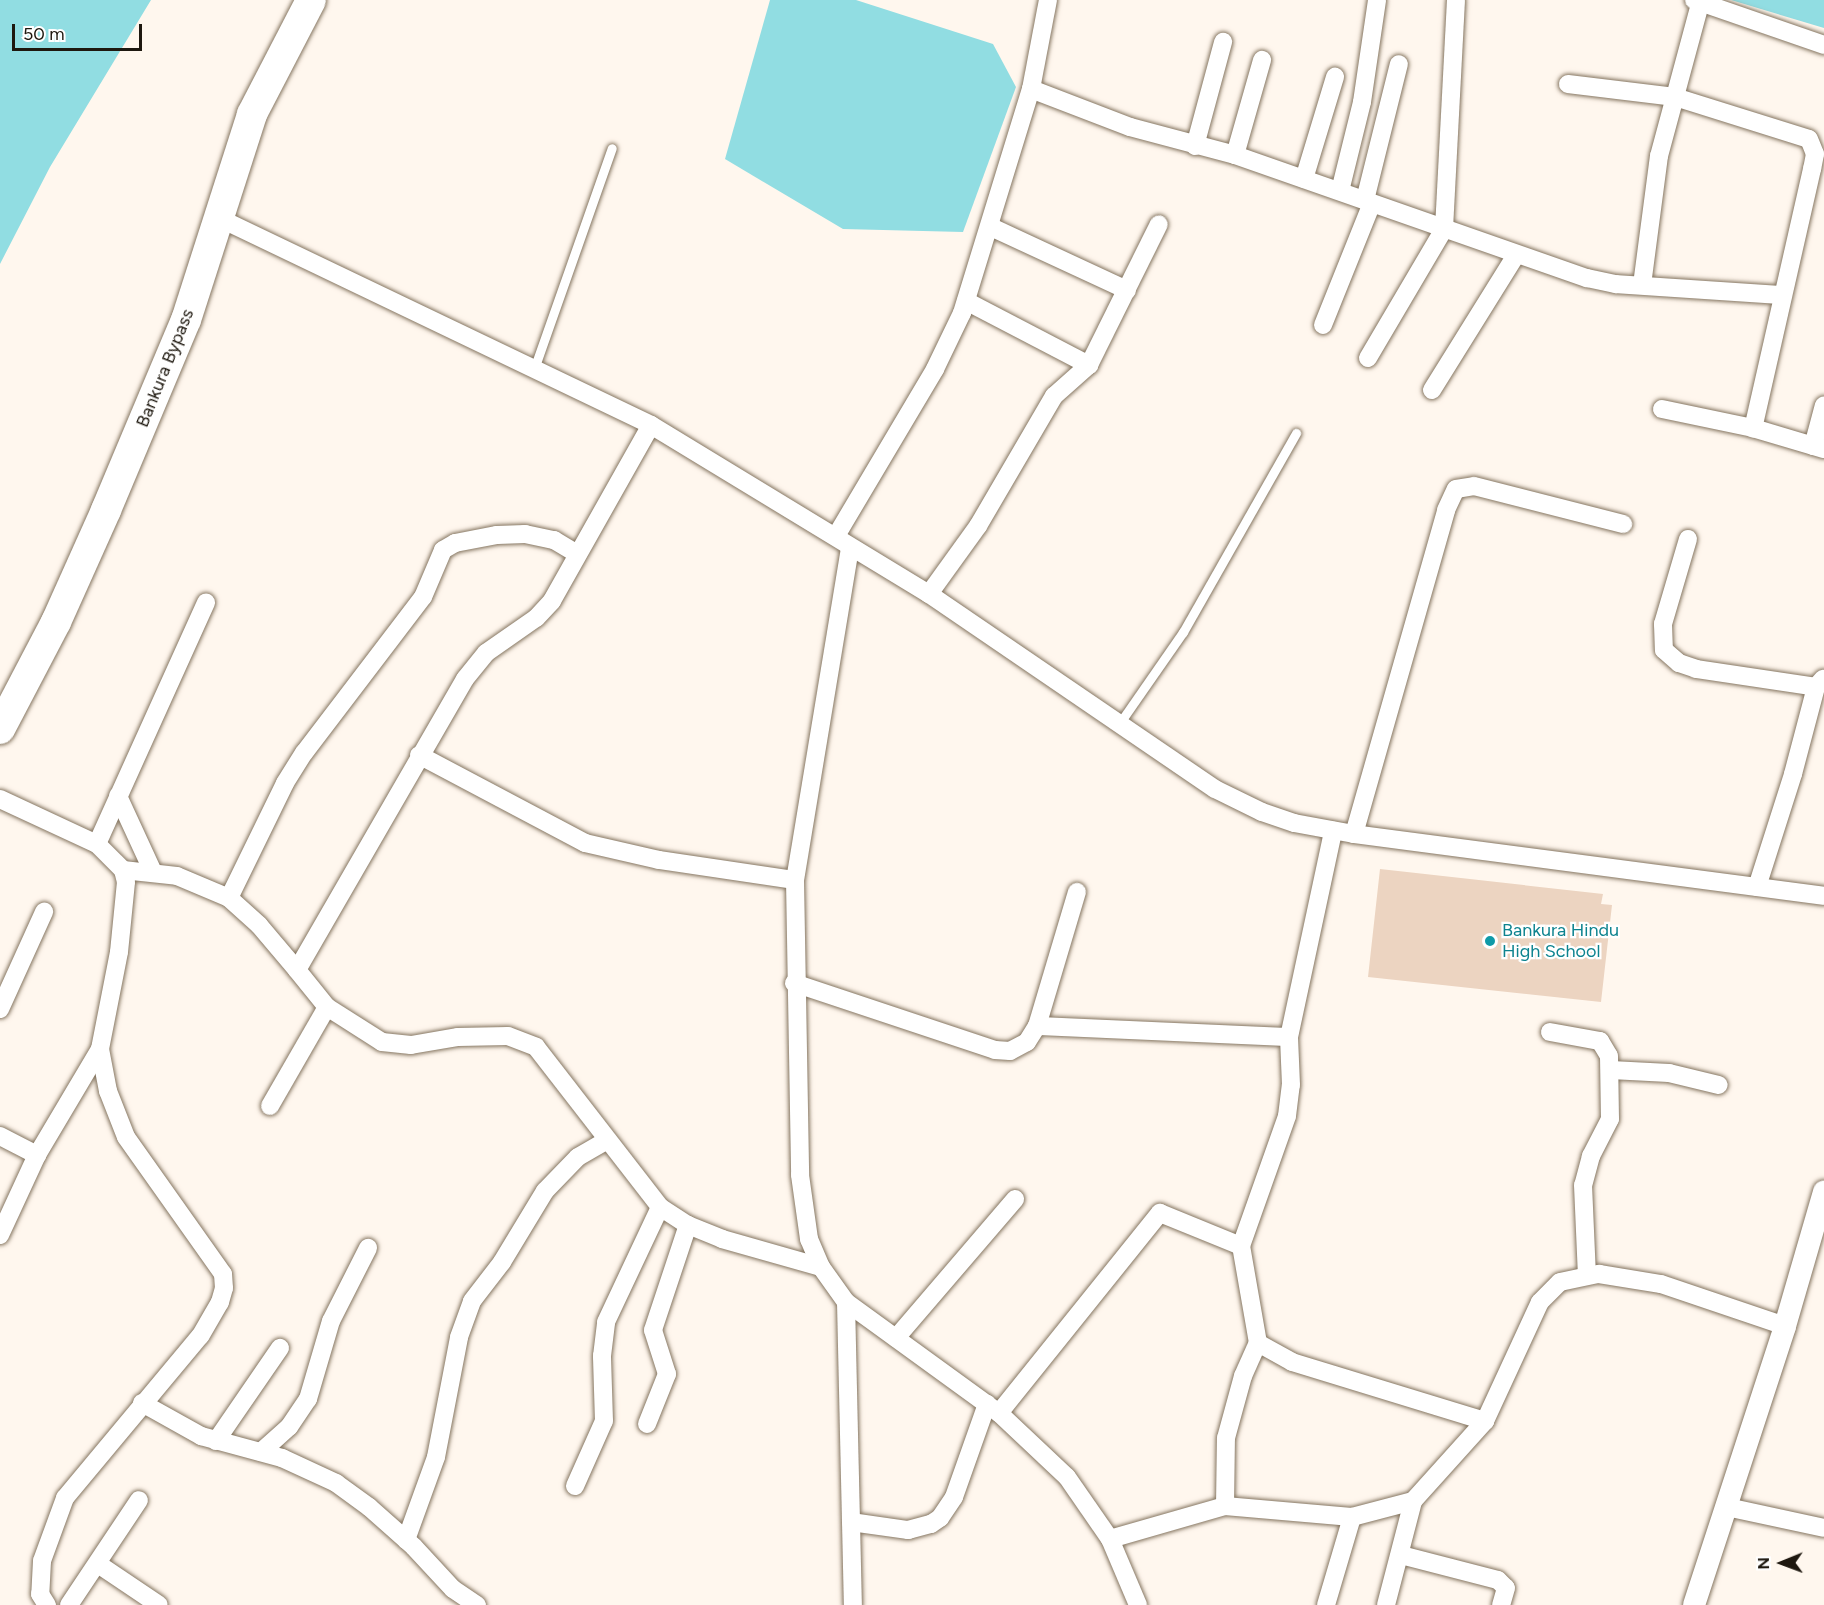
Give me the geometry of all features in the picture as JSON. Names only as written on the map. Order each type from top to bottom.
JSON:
[{"type":"highway","name":"Bankura Bypass","points":[[0,729],[56,622],[106,510],[186,320],[252,114],[311,0]]},
{"type":"street","points":[[836,536],[935,369],[966,301],[991,227],[1031,89],[1047,0]]},
{"type":"street","points":[[1340,191],[1362,102],[1377,0]]},
{"type":"street","points":[[1368,357],[1444,229],[1456,0]]},
{"type":"street","points":[[1642,285],[1654,184],[1697,2],[1824,45]]},
{"type":"street","points":[[1195,146],[1223,42]]},
{"type":"street","points":[[1235,155],[1262,60]]},
{"type":"street","points":[[1323,325],[1369,201],[1399,64]]},
{"type":"street","points":[[1304,179],[1335,77]]},
{"type":"street","points":[[1568,84],[1675,97],[1809,139],[1815,154],[1753,428]]},
{"type":"street","points":[[1031,89],[1130,127],[1235,155],[1587,278],[1642,285],[1783,295]]},
{"type":"street","points":[[219,218],[651,425],[929,594],[1215,789],[1294,823],[1354,834],[1824,896]]},
{"type":"street","points":[[929,594],[978,526],[1054,396],[1089,365],[1159,224]]},
{"type":"street","points":[[991,227],[1127,290]]},
{"type":"street","points":[[1432,390],[1516,255]]},
{"type":"street","points":[[966,301],[1089,365]]},
{"type":"street","points":[[1662,409],[1753,428],[1818,448],[1824,405]]},
{"type":"street","points":[[297,970],[420,755],[476,663],[552,601],[576,553],[651,425]]},
{"type":"street","points":[[1354,834],[1456,489],[1474,486],[1623,524]]},
{"type":"street","points":[[229,898],[285,783],[423,597],[442,550],[455,543],[525,534],[554,540],[576,553]]},
{"type":"street","points":[[1688,539],[1663,624],[1664,650],[1679,663],[1696,669],[1820,683],[1757,887]]},
{"type":"street","points":[[850,548],[795,880],[794,983],[802,1210],[821,1267],[846,1302],[993,1408],[1067,1477],[1110,1539],[1138,1605]]},
{"type":"street","points":[[97,844],[206,603]]},
{"type":"street","points":[[420,755],[585,843],[659,860],[795,880]]},
{"type":"street","points":[[118,796],[152,870]]},
{"type":"street","points":[[0,799],[97,844],[123,870],[126,882],[119,952],[100,1049],[37,1155],[0,1235]]},
{"type":"street","points":[[1225,1506],[1226,1438],[1243,1376],[1258,1343],[1241,1246],[1287,1116],[1291,1085],[1289,1037],[1334,831]]},
{"type":"street","points":[[123,870],[152,870],[199,883],[229,898],[259,925],[327,1007],[368,1036],[394,1045],[458,1037],[508,1036],[523,1041],[549,1061],[660,1207],[688,1225],[752,1250],[821,1267]]},
{"type":"street","points":[[794,983],[995,1050],[1018,1048],[1037,1026],[1077,892]]},
{"type":"street","points":[[0,1009],[44,912]]},
{"type":"street","points":[[270,1106],[327,1007]]},
{"type":"street","points":[[1037,1026],[1289,1037]]},
{"type":"street","points":[[1550,1032],[1600,1041],[1606,1048],[1611,1070],[1610,1119],[1590,1156],[1584,1185],[1587,1275]]},
{"type":"street","points":[[47,1605],[40,1594],[39,1580],[48,1539],[65,1498],[200,1336],[220,1302],[223,1274],[126,1137],[108,1091],[100,1049]]},
{"type":"street","points":[[1611,1070],[1668,1073],[1719,1086]]},
{"type":"street","points":[[0,1136],[37,1155]]},
{"type":"street","points":[[406,1539],[436,1457],[459,1337],[472,1301],[502,1262],[545,1191],[578,1157],[607,1140]]},
{"type":"street","points":[[1694,1605],[1785,1326],[1823,1198]]},
{"type":"street","points":[[896,1338],[1015,1199]]},
{"type":"street","points":[[575,1486],[604,1421],[602,1356],[606,1322],[660,1207]]},
{"type":"street","points":[[851,1522],[908,1530],[931,1524],[940,1518],[954,1497],[993,1408],[1160,1213],[1241,1246]]},
{"type":"street","points":[[647,1424],[667,1374],[655,1347],[653,1330],[688,1225]]},
{"type":"street","points":[[261,1452],[289,1427],[308,1399],[331,1321],[368,1248]]},
{"type":"street","points":[[1386,1605],[1401,1555],[1413,1501],[1485,1421],[1540,1302],[1560,1282],[1587,1275],[1661,1284],[1785,1326]]},
{"type":"street","points":[[846,1302],[853,1605]]},
{"type":"street","points":[[1258,1343],[1292,1362],[1485,1421]]},
{"type":"street","points":[[216,1441],[280,1348]]},
{"type":"street","points":[[142,1403],[216,1441],[282,1458],[336,1483],[406,1539],[447,1584],[477,1605]]},
{"type":"street","points":[[69,1605],[139,1500]]},
{"type":"street","points":[[1110,1539],[1225,1506],[1352,1517],[1413,1501]]},
{"type":"street","points":[[1727,1507],[1824,1527]]},
{"type":"street","points":[[1326,1605],[1352,1517]]},
{"type":"street","points":[[1401,1555],[1498,1580],[1506,1588],[1501,1605]]},
{"type":"street","points":[[98,1564],[159,1605]]},
{"type":"lane","points":[[534,369],[612,148]]},
{"type":"lane","points":[[1119,724],[1183,632],[1296,433]]},
{"type":"water","points":[[0,0],[151,0],[50,167],[0,264]]},
{"type":"water","points":[[770,0],[856,0],[993,44],[1016,87],[963,232],[843,229],[725,159]]},
{"type":"water","points":[[1731,0],[1824,0],[1824,28]]},
{"type":"building","name":"Bankura Hindu High School","points":[[1380,869],[1603,894],[1601,904],[1612,905],[1601,1002],[1368,977]]},
{"type":"place","name":"Bankura Hindu High School","points":[[1490,941]]}]
